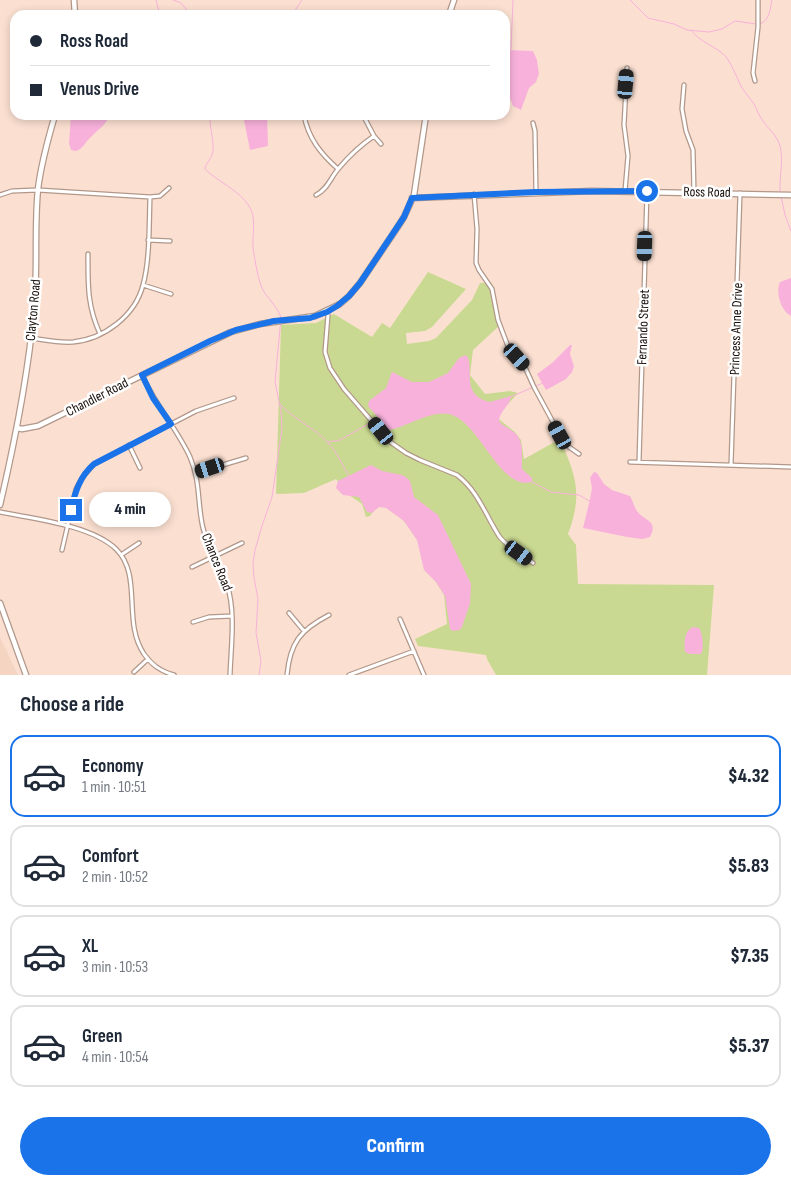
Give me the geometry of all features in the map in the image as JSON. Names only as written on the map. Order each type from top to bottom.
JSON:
[{"type":"street","points":[[755,80],[753,73],[758,27],[758,0]]},
{"type":"street","points":[[625,191],[628,156],[624,125],[627,68]]},
{"type":"street","points":[[684,85],[682,109],[686,131],[693,150],[694,192]]},
{"type":"street","name":"Clayton Road","points":[[0,505],[17,428],[31,338],[36,286],[38,190],[44,156],[54,120]]},
{"type":"street","points":[[305,120],[312,140],[338,169]]},
{"type":"street","points":[[366,120],[374,136],[381,144]]},
{"type":"street","name":"Chandler Road","points":[[17,428],[38,426],[216,338],[236,330],[274,321],[310,318],[327,312],[345,300],[360,283],[404,217],[412,198],[425,120]]},
{"type":"street","points":[[533,123],[535,131],[536,192]]},
{"type":"street","points":[[316,195],[323,190],[338,169],[354,152],[374,136]]},
{"type":"street","points":[[0,195],[12,191],[38,190],[150,197],[160,196],[169,188]]},
{"type":"street","name":"Ross Road","points":[[412,198],[474,194],[625,191],[791,195]]},
{"type":"street","name":"Fernando Street","points":[[639,462],[647,191]]},
{"type":"street","name":"Princess Anne Drive","points":[[731,465],[740,193]]},
{"type":"street","points":[[474,194],[477,229],[476,263],[492,289],[498,320],[510,349],[524,365],[560,435],[569,447],[579,454]]},
{"type":"street","points":[[31,338],[71,342],[90,339],[119,322],[128,312],[139,296],[143,285],[150,197]]},
{"type":"street","points":[[148,240],[170,241]]},
{"type":"street","points":[[88,254],[90,304],[100,334]]},
{"type":"street","points":[[143,285],[171,294]]},
{"type":"street","points":[[327,312],[326,358],[330,368],[344,388],[389,441],[409,454],[457,474],[463,479],[478,498],[500,536],[506,543],[533,563]]},
{"type":"street","name":"Chance Road","points":[[142,375],[153,398],[189,455],[196,473],[204,531],[228,589],[232,616],[230,675]]},
{"type":"street","points":[[62,550],[75,493],[86,473],[100,460],[202,409],[234,398]]},
{"type":"street","points":[[129,445],[140,468]]},
{"type":"street","points":[[196,473],[246,458]]},
{"type":"street","points":[[630,462],[791,467]]},
{"type":"street","points":[[0,512],[80,529],[99,537],[116,549],[130,578],[131,616],[138,645],[158,669],[174,675]]},
{"type":"street","points":[[121,556],[139,543]]},
{"type":"street","points":[[192,567],[242,543]]},
{"type":"street","points":[[0,603],[26,675]]},
{"type":"street","points":[[289,613],[304,631]]},
{"type":"street","points":[[287,675],[291,650],[298,638],[304,631],[329,614]]},
{"type":"street","points":[[193,622],[209,617],[232,616]]},
{"type":"street","points":[[400,618],[424,675]]},
{"type":"street","points":[[350,675],[414,651]]},
{"type":"street","points":[[134,672],[148,659]]},
{"type":"shaded area","points":[[510,50],[533,51],[537,60],[539,74],[536,82],[529,88],[521,110],[513,106],[510,98]]},
{"type":"shaded area","points":[[71,120],[107,120],[78,150],[71,150],[69,143]]},
{"type":"shaded area","points":[[244,120],[267,120],[268,146],[250,150]]},
{"type":"shaded area","points":[[791,278],[791,316],[784,310],[778,291],[780,282]]},
{"type":"shaded area","points":[[572,345],[570,354],[574,366],[572,372],[566,379],[546,390],[537,374],[552,363]]},
{"type":"shaded area","points":[[466,355],[470,366],[471,387],[480,398],[490,402],[511,396],[499,421],[518,437],[522,450],[522,469],[532,478],[532,482],[520,482],[509,476],[460,419],[449,414],[434,414],[389,430],[368,406],[369,401],[386,388],[392,372],[412,382],[429,382],[448,373],[459,358]]},
{"type":"shaded area","points":[[371,465],[382,471],[402,475],[407,478],[410,481],[414,497],[438,515],[471,584],[470,603],[462,627],[459,630],[453,631],[450,629],[445,596],[436,582],[424,570],[417,540],[404,521],[386,508],[379,507],[372,513],[367,512],[359,497],[343,495],[336,488],[338,481]]},
{"type":"shaded area","points":[[594,472],[612,490],[630,496],[637,511],[652,524],[650,537],[642,539],[627,537],[583,528],[592,488],[590,478]]},
{"type":"shaded area","points":[[693,627],[699,628],[701,634],[703,645],[701,654],[685,652],[686,634]]},
{"type":"shaded area","points":[[0,637],[18,675],[0,675]]},
{"type":"green space","points":[[428,272],[466,289],[432,327],[425,331],[406,333],[407,344],[429,341],[436,338],[472,300],[480,283],[492,283],[498,327],[473,350],[470,375],[485,394],[510,391],[518,393],[495,416],[515,432],[521,440],[524,459],[560,439],[576,485],[573,520],[568,534],[576,545],[578,584],[714,585],[707,675],[496,675],[486,655],[418,646],[415,639],[447,624],[444,595],[434,579],[423,549],[397,513],[379,504],[370,516],[366,517],[362,504],[349,495],[336,479],[304,493],[276,494],[281,325],[316,323],[334,314],[372,337],[382,323],[390,328]]},
{"type":"waterway","points":[[156,0],[159,10]]},
{"type":"waterway","points":[[173,0],[181,3],[187,10]]},
{"type":"waterway","points":[[295,10],[302,0]]},
{"type":"waterway","points":[[511,50],[513,0]]},
{"type":"waterway","points":[[630,0],[648,18],[674,24],[687,30],[709,32],[722,29],[735,21],[756,24]]},
{"type":"waterway","points":[[760,24],[768,17],[772,0]]},
{"type":"waterway","points":[[691,30],[727,58],[742,88],[777,139],[782,157],[780,192]]},
{"type":"waterway","points":[[210,120],[213,151],[205,169],[240,195],[249,206],[254,221],[253,248],[261,286],[281,318],[275,382],[281,411],[282,428],[272,497],[255,550],[253,563],[258,599],[256,633],[261,661],[259,675]]},
{"type":"waterway","points":[[781,196],[791,231]]},
{"type":"waterway","points":[[510,397],[543,383]]},
{"type":"waterway","points":[[279,403],[328,443],[349,476]]},
{"type":"waterway","points":[[328,442],[340,440],[370,423]]},
{"type":"waterway","points":[[532,482],[551,492],[579,495],[591,502]]},
{"type":"route","points":[[71,510],[78,484],[94,464],[171,424],[153,398],[142,375],[222,335],[236,330],[274,321],[310,318],[337,306],[360,283],[404,217],[412,198],[536,192],[647,191]]}]
